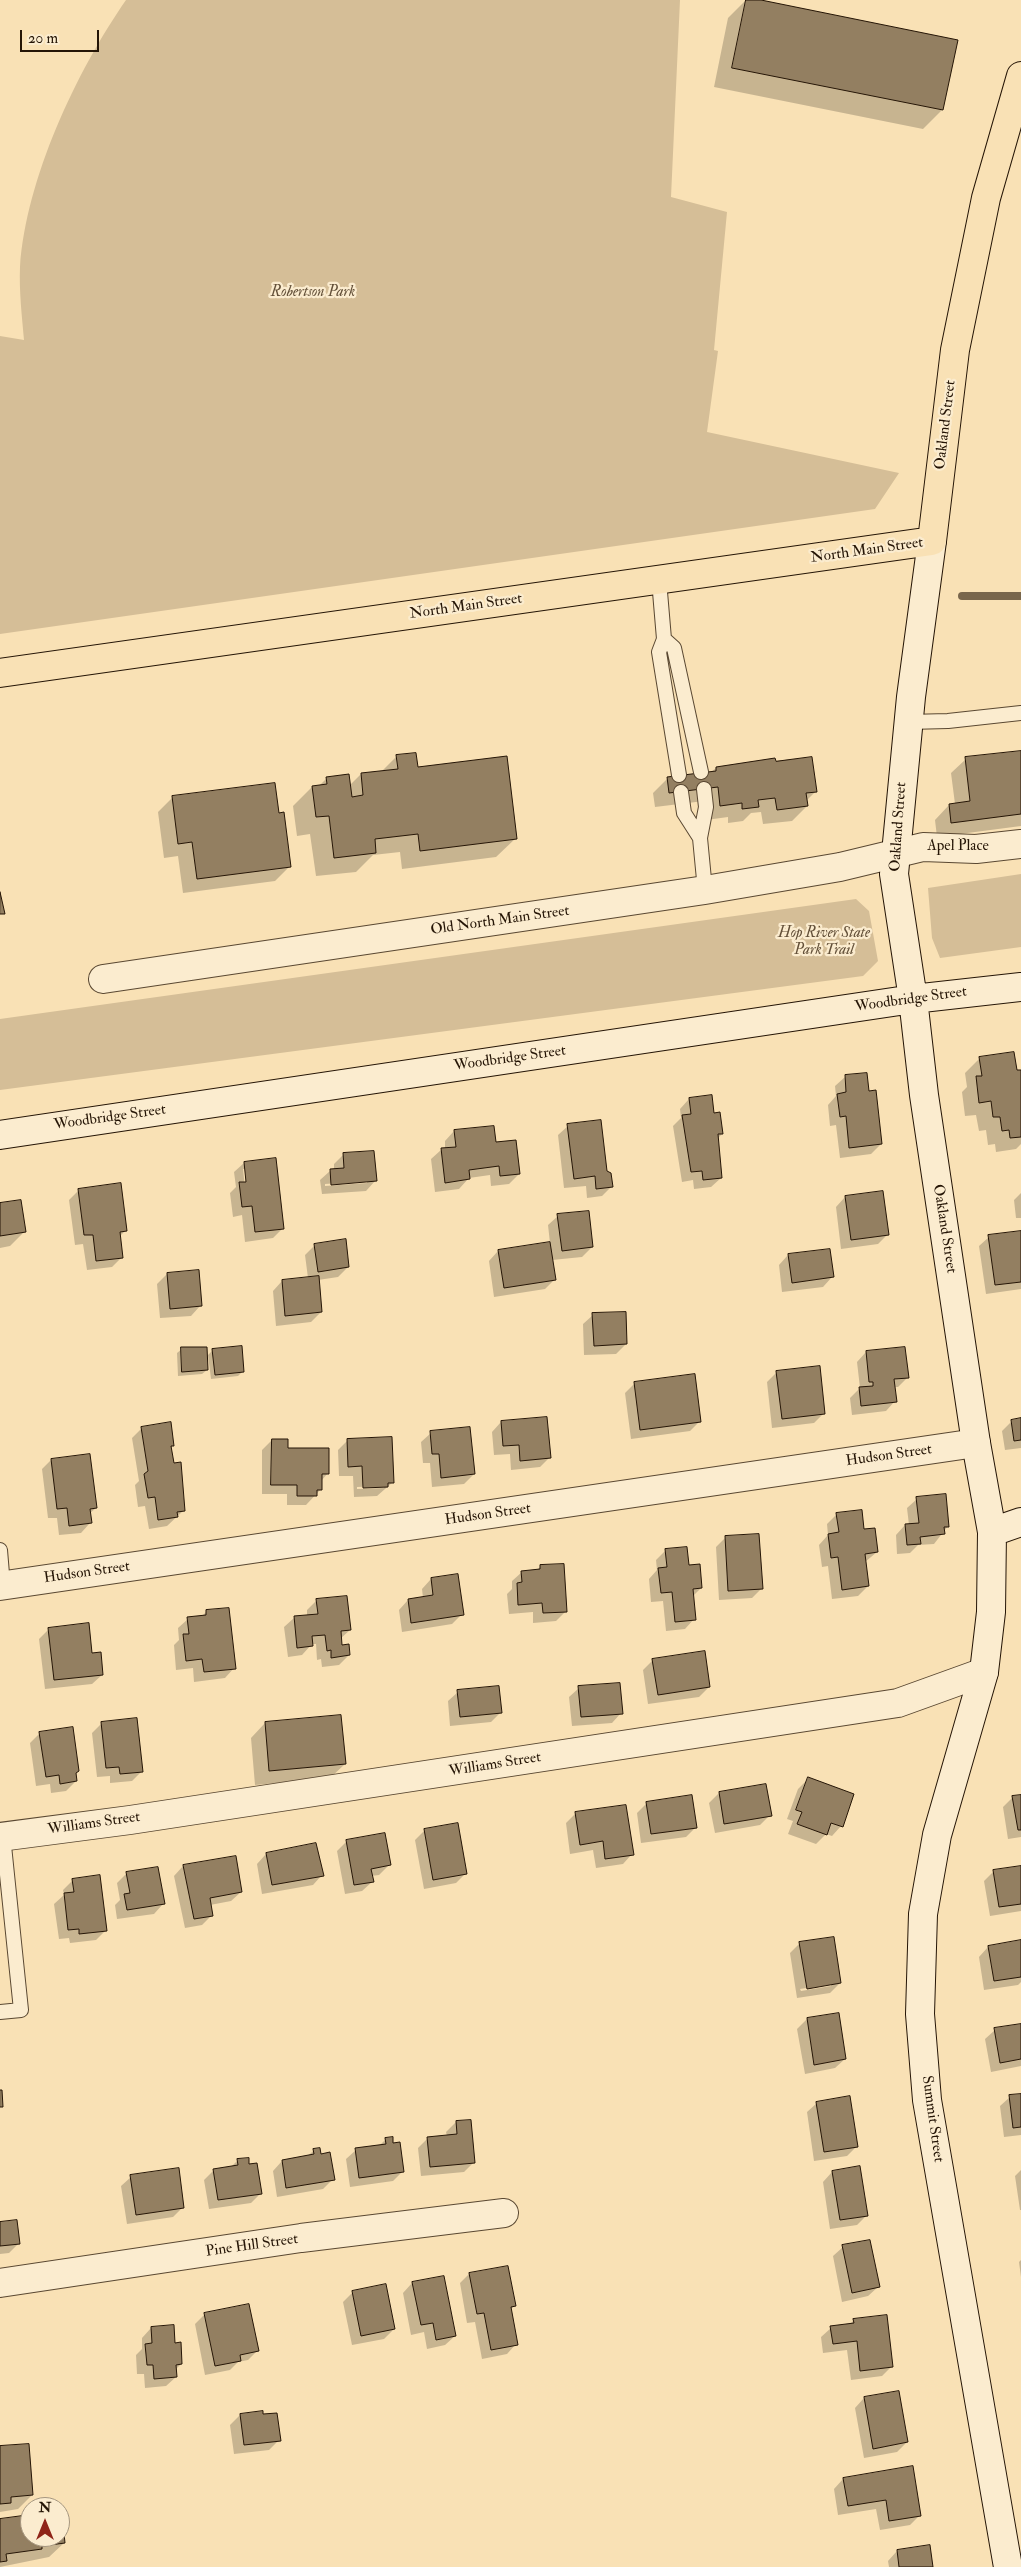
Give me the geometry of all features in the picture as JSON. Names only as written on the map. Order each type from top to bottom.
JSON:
[{"type":"main road","name":"Oakland Street","points":[[932,541],[954,350],[986,198],[1021,76]]},
{"type":"main road","name":"North Main Street","points":[[0,673],[932,541]]},
{"type":"street","name":"Oakland Street","points":[[932,541],[908,722],[895,853],[896,894],[913,999],[924,1095],[976,1443],[992,1532],[992,1612],[984,1672]]},
{"type":"street","name":"Apel Place","points":[[895,853],[923,847],[976,849],[1021,844]]},
{"type":"street","name":"Old North Main Street","points":[[103,979],[705,890],[840,867],[895,853]]},
{"type":"street","name":"Woodbridge Street","points":[[0,1134],[913,999],[1021,986]]},
{"type":"street","name":"Hudson Street","points":[[1,1586],[976,1443]]},
{"type":"street","points":[[992,1532],[1021,1522]]},
{"type":"street","name":"Williams Street","points":[[2,1837],[130,1820],[898,1704],[984,1672]]},
{"type":"street","name":"Summit Street","points":[[984,1672],[936,1835],[923,1914],[920,2014],[927,2100],[1008,2567]]},
{"type":"street","name":"Pine Hill Street","points":[[0,2283],[302,2238],[504,2213]]},
{"type":"lane","points":[[659,580],[664,639],[659,652],[679,775]]},
{"type":"lane","points":[[664,639],[674,648],[701,772]]},
{"type":"lane","points":[[908,722],[948,721],[1021,713]]},
{"type":"lane","points":[[704,789],[706,807],[700,838],[705,890]]},
{"type":"lane","points":[[681,792],[684,812],[700,838]]},
{"type":"lane","points":[[0,1550],[1,1586]]},
{"type":"lane","points":[[0,2012],[21,2010],[5,1904],[2,1837]]},
{"type":"green space","name":"Robertson Park","points":[[126,0],[680,0],[671,197],[727,212],[714,350],[718,351],[707,432],[899,473],[875,509],[0,634],[0,336],[24,340],[20,295],[20,267],[24,233],[32,198],[56,128],[72,93],[107,29]]},
{"type":"green space","points":[[1021,874],[1021,947],[940,958],[932,938],[928,888]]},
{"type":"green space","name":"Hop River State Park Trail","points":[[856,899],[869,911],[878,961],[863,976],[0,1090],[0,1019]]},
{"type":"building","points":[[746,0],[761,0],[958,40],[943,110],[732,68]]},
{"type":"building","points":[[1021,751],[1021,814],[951,823],[949,804],[970,801],[965,757]]},
{"type":"building","points":[[416,753],[418,767],[507,756],[517,839],[420,851],[418,834],[375,839],[376,853],[334,858],[329,816],[316,817],[312,786],[327,784],[326,777],[349,774],[352,797],[363,795],[361,773],[398,769],[396,755]]},
{"type":"building","points":[[812,757],[817,792],[806,793],[808,806],[777,810],[775,798],[758,800],[759,807],[742,809],[742,803],[720,806],[718,787],[669,793],[667,777],[716,771],[716,767],[775,758],[776,761]]},
{"type":"building","points":[[275,783],[279,813],[284,812],[291,867],[197,879],[192,842],[178,844],[172,796]]},
{"type":"building","points":[[0,892],[5,914],[0,914]]},
{"type":"building","points":[[1014,1052],[1017,1070],[1021,1070],[1021,1137],[1010,1138],[1009,1130],[1002,1131],[1000,1117],[993,1117],[991,1101],[979,1103],[976,1076],[982,1076],[979,1057]]},
{"type":"building","points":[[867,1073],[869,1091],[876,1090],[882,1144],[849,1148],[846,1116],[840,1117],[837,1094],[846,1092],[845,1075]]},
{"type":"building","points":[[712,1095],[714,1113],[720,1112],[723,1134],[718,1134],[722,1178],[703,1180],[702,1171],[691,1172],[682,1115],[691,1114],[689,1098]]},
{"type":"building","points":[[601,1120],[607,1171],[611,1173],[613,1187],[596,1189],[595,1176],[574,1179],[567,1124]]},
{"type":"building","points":[[494,1126],[496,1142],[516,1140],[520,1174],[500,1176],[499,1166],[469,1170],[470,1179],[445,1183],[441,1148],[456,1147],[454,1130]]},
{"type":"building","points":[[374,1151],[377,1181],[331,1185],[330,1169],[344,1168],[343,1153]]},
{"type":"building","points":[[276,1158],[284,1229],[255,1232],[252,1206],[242,1207],[239,1182],[246,1182],[244,1162]]},
{"type":"building","points":[[121,1183],[127,1231],[120,1232],[123,1258],[96,1261],[93,1235],[84,1235],[78,1189]]},
{"type":"building","points":[[883,1191],[889,1235],[851,1240],[845,1196]]},
{"type":"building","points":[[21,1200],[26,1232],[0,1236],[0,1203]]},
{"type":"building","points":[[589,1211],[593,1247],[562,1251],[557,1214]]},
{"type":"building","points":[[1021,1231],[1021,1282],[995,1285],[988,1235]]},
{"type":"building","points":[[346,1239],[349,1267],[318,1272],[314,1244]]},
{"type":"building","points":[[550,1242],[556,1280],[504,1288],[498,1250]]},
{"type":"building","points":[[830,1249],[834,1277],[792,1283],[788,1254]]},
{"type":"building","points":[[199,1270],[202,1306],[170,1309],[167,1273]]},
{"type":"building","points":[[319,1276],[322,1312],[285,1316],[282,1280]]},
{"type":"building","points":[[626,1312],[627,1344],[594,1346],[592,1313]]},
{"type":"building","points":[[242,1346],[244,1372],[215,1375],[212,1349]]},
{"type":"building","points":[[181,1347],[207,1347],[208,1370],[182,1372]]},
{"type":"building","points":[[905,1347],[909,1378],[894,1379],[897,1402],[861,1406],[859,1387],[873,1386],[873,1382],[869,1382],[866,1351]]},
{"type":"building","points":[[820,1366],[825,1414],[782,1419],[776,1371]]},
{"type":"building","points":[[695,1374],[701,1422],[640,1430],[634,1382]]},
{"type":"building","points":[[547,1417],[551,1458],[520,1461],[519,1445],[503,1446],[501,1421]]},
{"type":"building","points":[[1021,1418],[1021,1440],[1014,1441],[1011,1420]]},
{"type":"building","points":[[171,1422],[174,1446],[171,1446],[174,1463],[181,1462],[185,1511],[177,1512],[178,1517],[158,1520],[155,1497],[148,1498],[144,1474],[148,1471],[141,1427]]},
{"type":"building","points":[[470,1427],[475,1474],[441,1478],[439,1454],[432,1454],[430,1431]]},
{"type":"building","points":[[392,1437],[394,1483],[388,1483],[388,1487],[363,1488],[362,1466],[348,1467],[347,1439]]},
{"type":"building","points":[[272,1439],[288,1439],[288,1448],[329,1448],[329,1474],[322,1474],[322,1490],[317,1490],[317,1496],[297,1496],[297,1485],[271,1485]]},
{"type":"building","points":[[90,1454],[97,1508],[90,1509],[92,1523],[69,1526],[67,1508],[57,1509],[51,1459]]},
{"type":"building","points":[[946,1494],[949,1527],[944,1527],[945,1534],[920,1537],[921,1544],[907,1545],[905,1524],[919,1523],[916,1497]]},
{"type":"building","points":[[862,1510],[864,1529],[875,1528],[878,1552],[865,1554],[869,1586],[842,1590],[838,1557],[831,1558],[828,1534],[839,1532],[836,1513]]},
{"type":"building","points":[[759,1534],[763,1589],[728,1591],[725,1536]]},
{"type":"building","points":[[687,1547],[689,1565],[700,1564],[702,1588],[693,1589],[696,1620],[675,1622],[672,1592],[661,1593],[658,1568],[667,1567],[665,1549]]},
{"type":"building","points":[[564,1564],[567,1612],[543,1613],[542,1603],[518,1605],[517,1583],[522,1582],[521,1571],[540,1569],[540,1565]]},
{"type":"building","points":[[458,1574],[464,1615],[411,1623],[408,1599],[433,1595],[431,1578]]},
{"type":"building","points":[[347,1596],[351,1630],[341,1631],[342,1645],[349,1644],[350,1655],[331,1658],[331,1650],[327,1651],[325,1635],[312,1636],[313,1646],[297,1648],[294,1616],[318,1614],[316,1599]]},
{"type":"building","points":[[229,1608],[236,1669],[204,1672],[202,1659],[186,1661],[183,1634],[189,1634],[187,1617],[206,1615],[206,1610]]},
{"type":"building","points":[[89,1623],[92,1653],[101,1652],[103,1675],[54,1680],[48,1628]]},
{"type":"building","points":[[705,1651],[710,1687],[658,1695],[652,1659]]},
{"type":"building","points":[[620,1683],[623,1714],[581,1717],[578,1686]]},
{"type":"building","points":[[499,1686],[502,1713],[460,1717],[457,1690]]},
{"type":"building","points":[[341,1715],[346,1764],[269,1771],[265,1722]]},
{"type":"building","points":[[137,1718],[143,1772],[120,1774],[119,1767],[106,1768],[101,1722]]},
{"type":"building","points":[[73,1727],[79,1771],[76,1773],[77,1781],[60,1784],[59,1775],[46,1777],[39,1732]]},
{"type":"building","points":[[808,1777],[854,1794],[843,1827],[831,1823],[827,1835],[797,1824],[802,1812],[796,1810]]},
{"type":"building","points":[[766,1784],[772,1816],[724,1824],[719,1792]]},
{"type":"building","points":[[692,1795],[697,1828],[651,1834],[646,1802]]},
{"type":"building","points":[[1021,1795],[1021,1830],[1018,1830],[1012,1796]]},
{"type":"building","points":[[626,1805],[634,1855],[605,1859],[603,1841],[580,1845],[575,1812]]},
{"type":"building","points":[[458,1823],[467,1874],[433,1880],[424,1829]]},
{"type":"building","points":[[385,1833],[391,1865],[371,1869],[374,1882],[354,1885],[346,1840]]},
{"type":"building","points":[[316,1843],[324,1876],[272,1885],[266,1853]]},
{"type":"building","points":[[236,1856],[242,1892],[210,1898],[213,1916],[194,1919],[183,1865]]},
{"type":"building","points":[[1021,1866],[1021,1904],[999,1907],[993,1870]]},
{"type":"building","points":[[158,1867],[165,1904],[127,1910],[124,1894],[130,1893],[126,1872]]},
{"type":"building","points":[[100,1875],[107,1931],[79,1934],[79,1929],[68,1930],[64,1893],[74,1892],[72,1879]]},
{"type":"building","points":[[834,1937],[841,1983],[807,1989],[799,1942]]},
{"type":"building","points":[[1021,1940],[1021,1977],[994,1981],[988,1946]]},
{"type":"building","points":[[839,2013],[846,2059],[814,2065],[807,2018]]},
{"type":"building","points":[[1021,2024],[1021,2059],[1000,2063],[994,2028]]},
{"type":"building","points":[[0,2090],[2,2090],[3,2107],[0,2107]]},
{"type":"building","points":[[1021,2094],[1021,2127],[1013,2128],[1009,2095]]},
{"type":"building","points":[[850,2096],[858,2147],[824,2152],[816,2102]]},
{"type":"building","points":[[471,2120],[475,2163],[430,2167],[427,2137],[457,2134],[456,2121]]},
{"type":"building","points":[[393,2137],[393,2143],[400,2142],[404,2172],[359,2178],[355,2148],[386,2144],[385,2138]]},
{"type":"building","points":[[320,2148],[321,2154],[330,2152],[335,2180],[286,2188],[282,2160],[314,2154],[313,2149]]},
{"type":"building","points":[[249,2158],[249,2164],[257,2163],[262,2194],[218,2200],[213,2169],[238,2165],[237,2159]]},
{"type":"building","points":[[860,2166],[868,2216],[840,2220],[832,2171]]},
{"type":"building","points":[[179,2168],[184,2208],[136,2215],[130,2175]]},
{"type":"building","points":[[17,2220],[20,2244],[0,2246],[0,2222]]},
{"type":"building","points":[[870,2240],[880,2287],[852,2293],[842,2245]]},
{"type":"building","points":[[508,2266],[516,2306],[511,2307],[518,2345],[491,2350],[484,2313],[477,2314],[469,2273]]},
{"type":"building","points":[[444,2276],[456,2336],[436,2340],[433,2323],[421,2325],[412,2282]]},
{"type":"building","points":[[386,2284],[395,2329],[361,2336],[352,2291]]},
{"type":"building","points":[[249,2304],[259,2351],[240,2355],[241,2361],[215,2366],[204,2313]]},
{"type":"building","points":[[887,2315],[893,2367],[860,2371],[857,2341],[833,2344],[830,2326],[854,2323],[853,2319]]},
{"type":"building","points":[[174,2325],[175,2343],[181,2342],[182,2364],[176,2365],[177,2377],[154,2379],[153,2365],[147,2365],[145,2344],[152,2343],[151,2327]]},
{"type":"building","points":[[899,2391],[908,2442],[873,2449],[864,2397]]},
{"type":"building","points":[[263,2411],[263,2414],[277,2413],[281,2441],[244,2445],[240,2414]]},
{"type":"building","points":[[29,2444],[33,2495],[11,2497],[11,2503],[0,2504],[0,2446]]},
{"type":"building","points":[[913,2466],[921,2516],[889,2521],[886,2500],[848,2506],[843,2478]]},
{"type":"building","points":[[20,2516],[20,2547],[42,2547],[42,2549],[6,2554],[7,2561],[0,2562],[0,2519]]},
{"type":"building","points":[[930,2545],[933,2567],[899,2567],[897,2550]]},
{"type":"waterway","points":[[962,596],[1021,596]]}]
